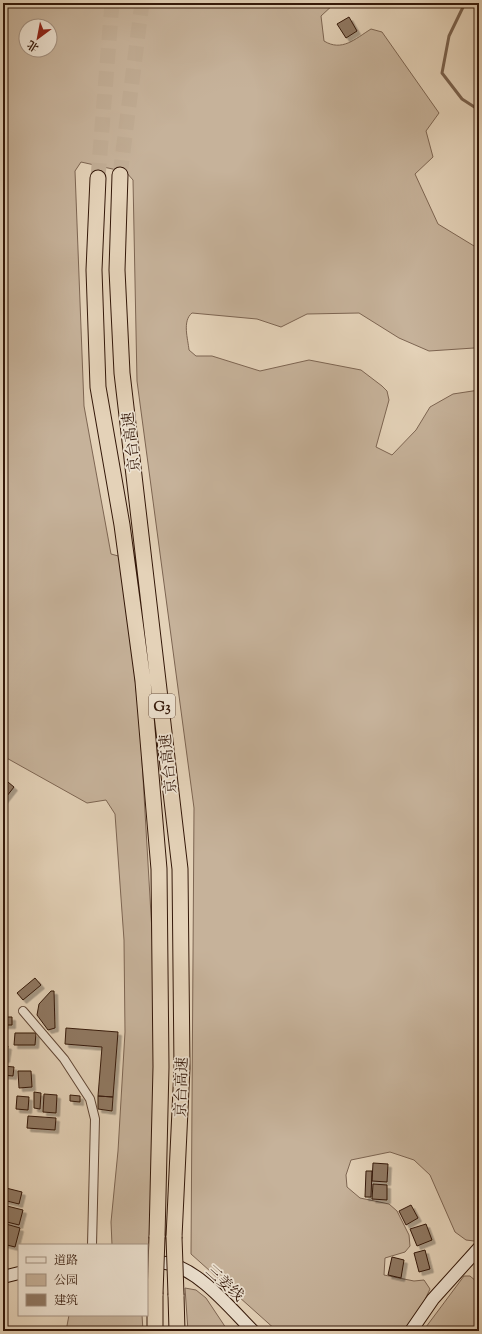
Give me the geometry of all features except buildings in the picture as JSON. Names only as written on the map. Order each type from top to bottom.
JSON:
[{"type":"highway","name":"京台高速","points":[[120,175],[117,270],[122,373],[180,868],[182,1068],[174,1238],[177,1331]]},
{"type":"highway","name":"京台高速","points":[[98,178],[94,270],[98,387],[122,525],[143,681],[159,869],[161,1067],[155,1294],[156,1331]]},
{"type":"main road","points":[[411,1331],[433,1299],[479,1248]]},
{"type":"main road","name":"三姜线","points":[[148,1263],[166,1263],[186,1271],[203,1282],[253,1331]]},
{"type":"main road","points":[[3,1277],[18,1273]]},
{"type":"street","points":[[24,1011],[64,1059],[90,1099],[95,1119],[92,1244]]},
{"type":"green space","points":[[3,3],[335,3],[321,16],[324,41],[331,44],[343,45],[371,29],[382,32],[439,113],[426,131],[433,157],[415,174],[438,224],[479,249],[479,346],[474,348],[429,351],[399,338],[359,313],[307,314],[281,327],[257,319],[192,313],[187,321],[186,330],[189,350],[196,356],[212,356],[260,371],[309,360],[361,370],[387,391],[389,400],[376,447],[392,455],[416,430],[430,407],[453,394],[479,390],[479,1234],[474,1241],[466,1240],[455,1232],[430,1175],[414,1160],[390,1152],[351,1160],[346,1175],[347,1187],[360,1198],[389,1204],[397,1211],[409,1235],[410,1246],[405,1252],[385,1258],[384,1275],[414,1281],[424,1280],[430,1289],[420,1310],[405,1331],[277,1331],[191,1254],[194,808],[137,381],[133,180],[126,172],[81,162],[75,171],[84,406],[111,554],[122,557],[140,726],[153,949],[154,1058],[151,1246],[148,1252],[148,1244],[112,1244],[111,1222],[118,1151],[125,1032],[124,940],[115,814],[106,800],[87,803],[3,756]]},
{"type":"green space","points":[[464,1276],[470,1276],[479,1282],[479,1331],[423,1331]]},
{"type":"green space","points":[[185,1288],[196,1290],[206,1298],[226,1328],[226,1331],[188,1331]]},
{"type":"green space","points":[[69,1316],[142,1316],[143,1331],[66,1331]]},
{"type":"waterway","points":[[465,3],[449,36],[442,73],[462,99],[479,110]]},
{"type":"tunnel","points":[[98,178],[112,3]]},
{"type":"tunnel","points":[[120,175],[142,3]]}]
